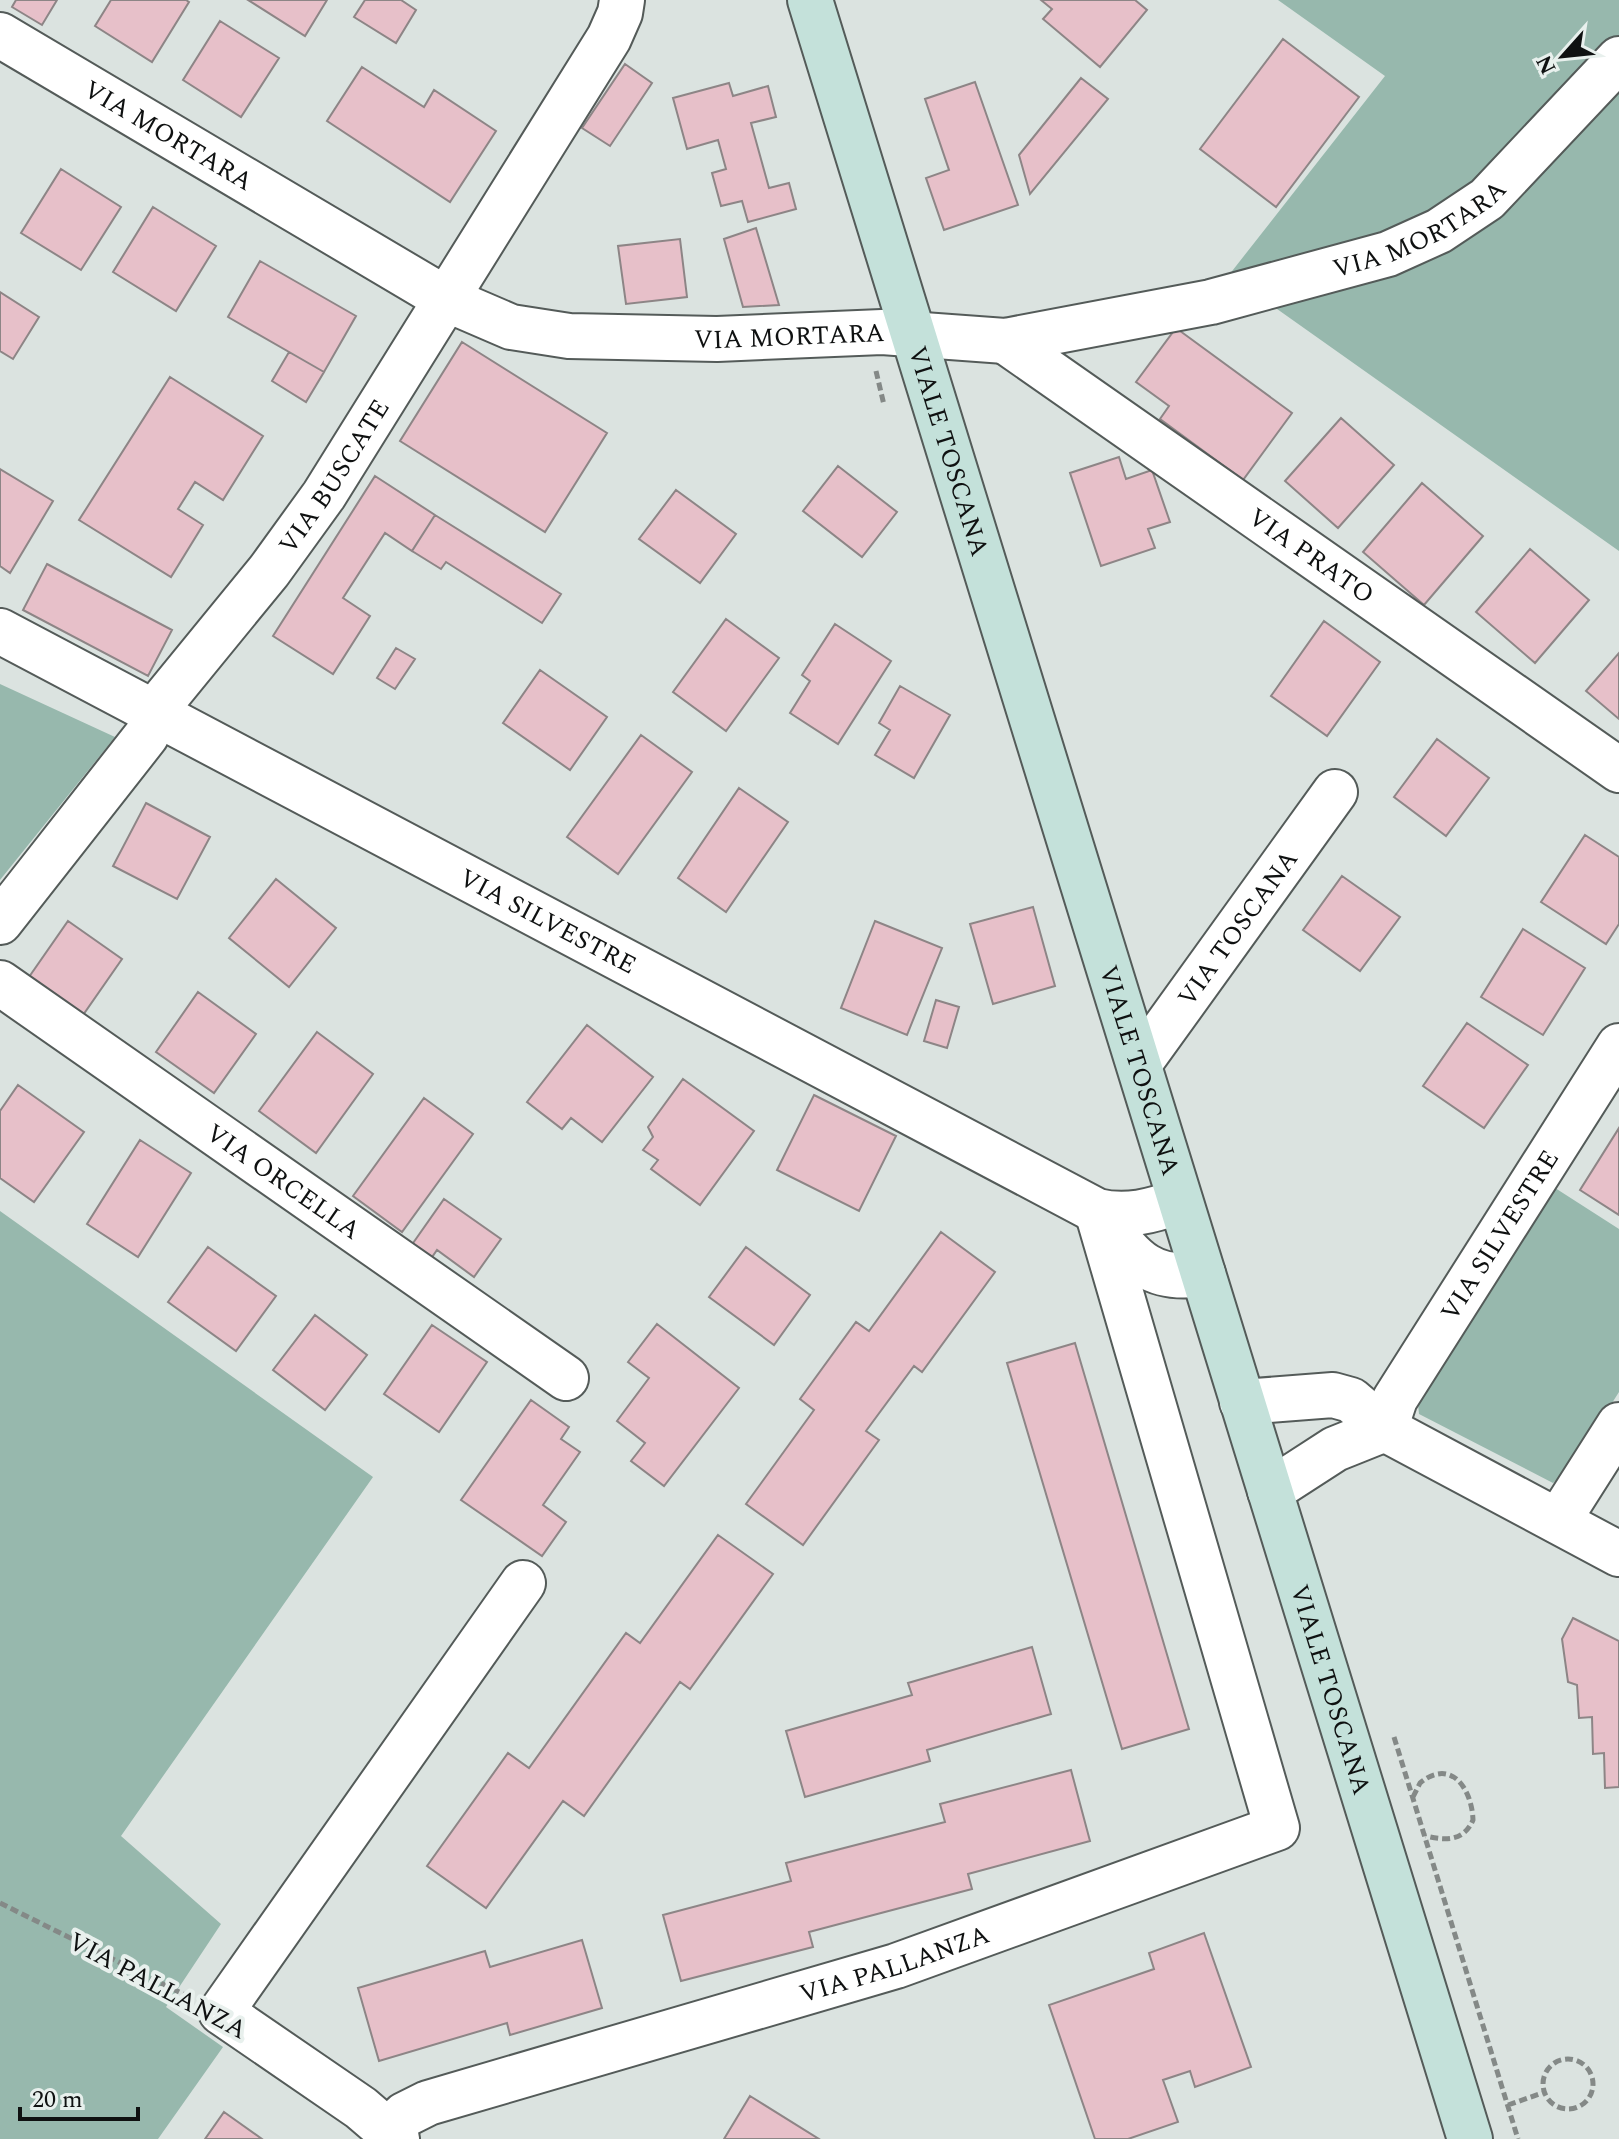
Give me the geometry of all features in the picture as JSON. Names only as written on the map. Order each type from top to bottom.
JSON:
[{"type":"street","name":"VIA BUSCATE","points":[[0,922],[146,736],[166,697],[269,571],[324,495],[609,38],[622,0]]},
{"type":"street","name":"VIALE TOSCANA","points":[[810,0],[1470,2139]]},
{"type":"street","name":"VIA MORTARA","points":[[0,35],[446,299],[511,327],[569,336],[717,339],[882,332],[1005,341],[1211,302],[1388,254],[1431,235],[1487,199],[1619,59]]},
{"type":"street","name":"VIA PRATO","points":[[1005,341],[1619,770]]},
{"type":"street","name":"VIA SILVESTRE","points":[[0,631],[1097,1211],[1113,1215],[1140,1213],[1180,1201]]},
{"type":"street","name":"VIA TOSCANA","points":[[1139,1064],[1335,792]]},
{"type":"street","name":"VIA ORCELLA","points":[[0,983],[566,1378]]},
{"type":"street","name":"VIA SILVESTRE","points":[[1385,1429],[1395,1399],[1619,1046]]},
{"type":"street","name":"VIA SILVESTRE","points":[[1097,1211],[1133,1258],[1147,1268],[1175,1277],[1203,1274]]},
{"type":"street","name":"VIA PALLANZA","points":[[221,2012],[361,2108],[393,2135],[404,2115],[428,2103],[910,1961],[1277,1828],[1097,1211]]},
{"type":"street","points":[[1242,1402],[1343,1397],[1360,1405],[1385,1429],[1619,1554]]},
{"type":"street","points":[[1558,1521],[1619,1425]]},
{"type":"street","points":[[1270,1491],[1335,1449],[1385,1429]]},
{"type":"street","points":[[221,2012],[523,1583]]},
{"type":"path","points":[[875,369],[884,405]]},
{"type":"path","points":[[1413,1797],[1420,1783],[1440,1774],[1463,1782],[1472,1800],[1473,1820],[1463,1834],[1448,1840],[1425,1836]]},
{"type":"path","name":"VIA PALLANZA","points":[[0,1903],[221,2012]]},
{"type":"path","points":[[1560,2061],[1576,2061],[1589,2071],[1592,2079],[1590,2096],[1577,2107],[1554,2105],[1545,2092],[1543,2085],[1548,2070],[1560,2061]]},
{"type":"path","points":[[1508,2105],[1545,2092]]},
{"type":"green space","points":[[1278,0],[1619,0],[1619,551],[1229,275],[1385,76]]},
{"type":"green space","points":[[0,684],[115,737],[0,880]]},
{"type":"green space","points":[[1552,1186],[1619,1229],[1619,1392],[1570,1469],[1553,1483],[1419,1414],[1417,1394]]},
{"type":"green space","points":[[0,1211],[373,1477],[121,1836],[221,1924],[166,2007],[223,2047],[158,2139],[0,2139]]},
{"type":"building","points":[[16,0],[57,0],[42,25],[12,7]]},
{"type":"building","points":[[111,0],[189,2],[152,62],[95,26]]},
{"type":"building","points":[[248,0],[327,0],[305,36]]},
{"type":"building","points":[[365,0],[401,0],[416,10],[396,43],[354,17]]},
{"type":"building","points":[[1041,0],[1135,0],[1147,10],[1100,67],[1043,19],[1052,9]]},
{"type":"building","points":[[220,21],[279,58],[241,117],[183,80]]},
{"type":"building","points":[[1283,39],[1359,97],[1276,207],[1200,149]]},
{"type":"building","points":[[625,64],[652,83],[610,146],[582,128]]},
{"type":"building","points":[[362,67],[424,107],[434,90],[496,131],[450,202],[327,121]]},
{"type":"building","points":[[1081,78],[1108,99],[1030,194],[1019,155]]},
{"type":"building","points":[[975,82],[1018,205],[944,230],[926,178],[949,170],[925,99]]},
{"type":"building","points":[[729,83],[733,96],[768,86],[776,117],[751,123],[769,188],[789,183],[796,209],[748,222],[742,201],[721,206],[712,173],[726,169],[718,140],[687,149],[673,98]]},
{"type":"building","points":[[61,169],[121,207],[81,270],[21,233]]},
{"type":"building","points":[[153,207],[216,246],[176,311],[113,272]]},
{"type":"building","points":[[756,228],[779,305],[743,307],[724,239]]},
{"type":"building","points":[[680,239],[687,297],[626,304],[618,246]]},
{"type":"building","points":[[260,261],[356,316],[324,372],[228,317]]},
{"type":"building","points":[[0,292],[39,317],[13,359],[0,351]]},
{"type":"building","points":[[1176,328],[1292,413],[1243,480],[1160,419],[1169,406],[1136,382]]},
{"type":"building","points":[[462,342],[607,433],[545,532],[400,441]]},
{"type":"building","points":[[289,352],[324,372],[306,402],[272,381]]},
{"type":"building","points":[[170,377],[263,436],[223,500],[195,482],[178,509],[203,525],[171,577],[79,520]]},
{"type":"building","points":[[1341,418],[1394,465],[1338,528],[1285,481]]},
{"type":"building","points":[[1119,457],[1126,479],[1152,470],[1170,522],[1148,529],[1155,548],[1101,566],[1070,473]]},
{"type":"building","points":[[838,466],[897,512],[862,557],[803,511]]},
{"type":"building","points":[[0,469],[53,501],[10,573],[0,566]]},
{"type":"building","points":[[375,476],[435,515],[412,551],[385,533],[343,598],[370,616],[333,674],[273,636]]},
{"type":"building","points":[[1422,483],[1483,536],[1424,605],[1363,552]]},
{"type":"building","points":[[676,490],[736,534],[700,583],[639,539]]},
{"type":"building","points":[[435,515],[561,594],[542,623],[446,562],[441,569],[412,551]]},
{"type":"building","points":[[1530,549],[1589,600],[1535,663],[1476,612]]},
{"type":"building","points":[[47,564],[172,630],[148,676],[23,610]]},
{"type":"building","points":[[726,619],[779,658],[726,731],[673,692]]},
{"type":"building","points":[[1324,621],[1380,662],[1327,736],[1271,696]]},
{"type":"building","points":[[835,624],[891,661],[838,744],[790,713],[810,681],[802,675]]},
{"type":"building","points":[[396,648],[415,659],[395,689],[377,678]]},
{"type":"building","points":[[1619,653],[1619,719],[1586,691]]},
{"type":"building","points":[[540,670],[607,717],[570,770],[503,723]]},
{"type":"building","points":[[900,686],[950,715],[914,778],[875,755],[890,730],[879,723]]},
{"type":"building","points":[[641,735],[692,772],[618,874],[567,837]]},
{"type":"building","points":[[1437,739],[1489,778],[1446,836],[1394,797]]},
{"type":"building","points":[[739,788],[788,822],[726,912],[678,878]]},
{"type":"building","points":[[146,803],[210,837],[177,899],[113,866]]},
{"type":"building","points":[[1585,835],[1619,857],[1619,924],[1606,944],[1541,902]]},
{"type":"building","points":[[1342,876],[1400,917],[1360,971],[1303,930]]},
{"type":"building","points":[[276,879],[336,928],[289,987],[229,938]]},
{"type":"building","points":[[1033,907],[1055,986],[993,1004],[970,924]]},
{"type":"building","points":[[68,921],[122,959],[83,1015],[29,977]]},
{"type":"building","points":[[875,921],[942,948],[907,1035],[841,1008]]},
{"type":"building","points":[[1523,929],[1585,968],[1543,1035],[1481,997]]},
{"type":"building","points":[[198,992],[256,1034],[214,1093],[156,1052]]},
{"type":"building","points":[[936,1000],[959,1007],[947,1048],[924,1041]]},
{"type":"building","points":[[1467,1023],[1528,1065],[1484,1128],[1423,1086]]},
{"type":"building","points":[[587,1025],[653,1077],[602,1142],[571,1118],[562,1129],[527,1102]]},
{"type":"building","points":[[317,1032],[373,1074],[316,1153],[259,1111]]},
{"type":"building","points":[[683,1079],[754,1131],[700,1205],[651,1169],[658,1160],[643,1150],[653,1137],[648,1127]]},
{"type":"building","points":[[18,1085],[84,1132],[34,1202],[0,1178],[0,1111]]},
{"type":"building","points":[[814,1095],[896,1136],[859,1211],[777,1170]]},
{"type":"building","points":[[424,1098],[473,1134],[402,1232],[353,1196]]},
{"type":"building","points":[[1619,1128],[1619,1215],[1580,1190]]},
{"type":"building","points":[[140,1140],[191,1173],[138,1257],[87,1224]]},
{"type":"building","points":[[444,1199],[501,1239],[474,1277],[437,1250],[430,1260],[411,1246]]},
{"type":"building","points":[[941,1232],[995,1272],[922,1372],[914,1366],[866,1431],[879,1440],[803,1545],[746,1504],[814,1410],[800,1399],[856,1322],[869,1331]]},
{"type":"building","points":[[208,1247],[276,1296],[236,1351],[168,1302]]},
{"type":"building","points":[[746,1247],[810,1295],[774,1345],[709,1297]]},
{"type":"building","points":[[315,1315],[367,1355],[325,1410],[273,1370]]},
{"type":"building","points":[[657,1324],[739,1388],[664,1486],[631,1461],[645,1443],[617,1421],[649,1378],[628,1362]]},
{"type":"building","points":[[432,1325],[487,1362],[439,1432],[384,1394]]},
{"type":"building","points":[[1075,1343],[1189,1729],[1122,1749],[1007,1363]]},
{"type":"building","points":[[531,1400],[569,1427],[561,1439],[580,1452],[543,1505],[566,1522],[542,1556],[461,1500]]},
{"type":"building","points":[[718,1535],[773,1574],[690,1689],[680,1682],[584,1816],[563,1801],[486,1908],[427,1866],[508,1753],[529,1768],[626,1633],[640,1643]]},
{"type":"building","points":[[1573,1618],[1619,1641],[1619,1787],[1605,1788],[1604,1753],[1593,1754],[1592,1717],[1579,1718],[1577,1685],[1568,1682],[1562,1639]]},
{"type":"building","points":[[1032,1647],[1051,1714],[927,1750],[930,1761],[805,1797],[786,1731],[912,1695],[908,1683]]},
{"type":"building","points":[[1071,1770],[1090,1841],[968,1874],[972,1889],[809,1932],[813,1947],[681,1981],[663,1915],[791,1881],[786,1863],[945,1822],[940,1804]]},
{"type":"building","points":[[1204,1933],[1251,2067],[1195,2087],[1190,2071],[1163,2080],[1178,2122],[1128,2139],[1095,2139],[1049,2005],[1154,1969],[1149,1953]]},
{"type":"building","points":[[582,1940],[602,2008],[510,2035],[507,2023],[379,2061],[358,1988],[485,1951],[490,1967]]},
{"type":"building","points":[[750,2096],[819,2139],[724,2139]]},
{"type":"building","points":[[224,2112],[262,2139],[205,2139]]}]
